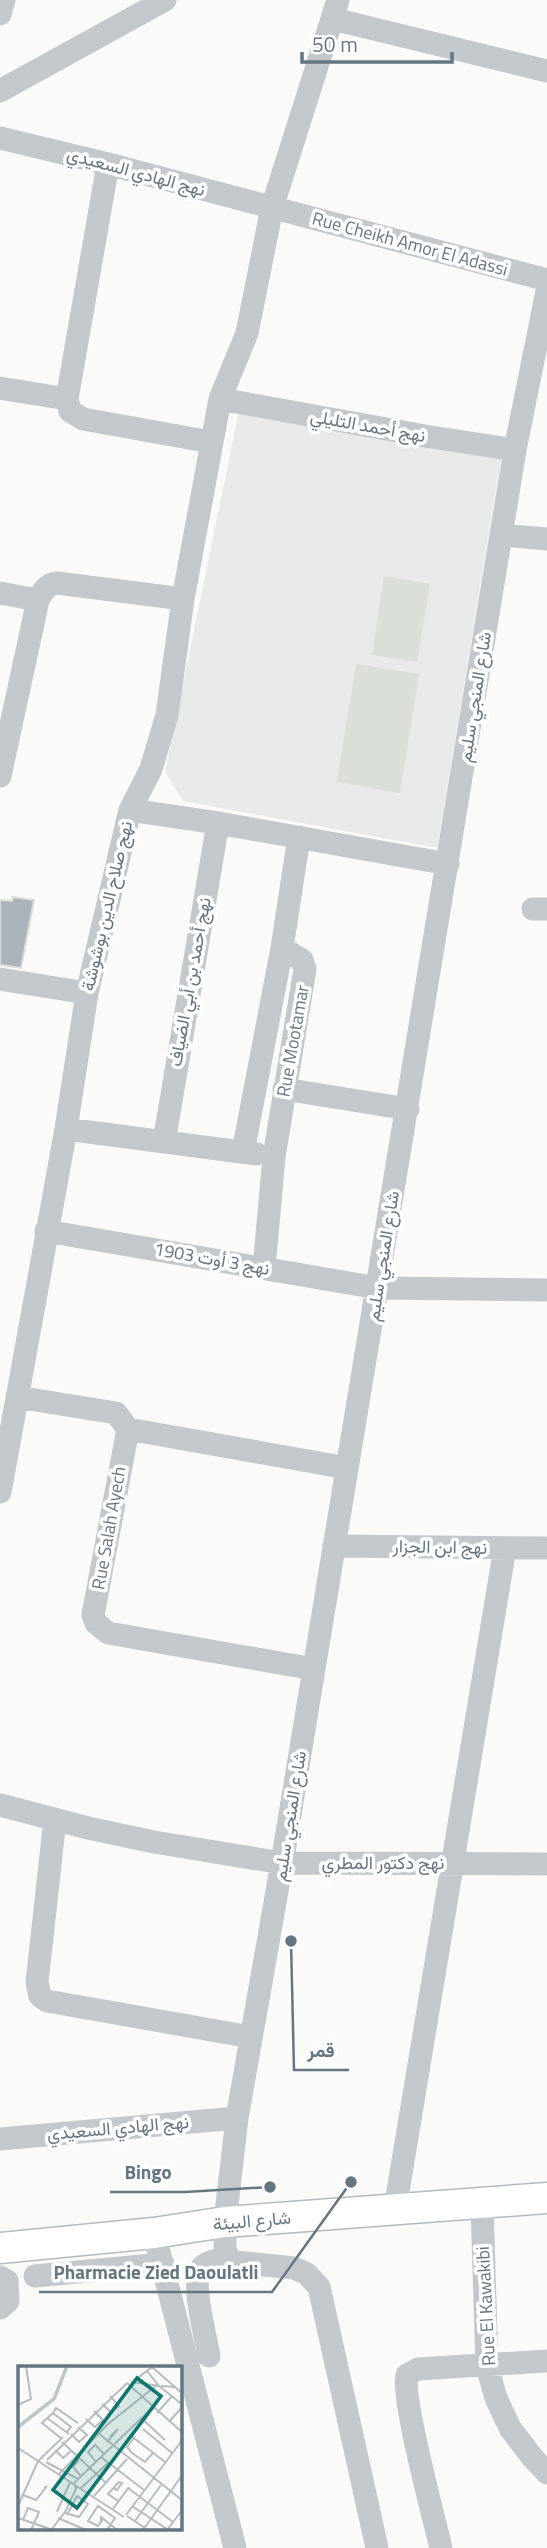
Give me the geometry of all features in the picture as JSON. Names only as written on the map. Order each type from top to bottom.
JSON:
[{"type":"main road","name":"شارع البيئة","points":[[0,2248],[154,2233],[225,2222],[482,2205],[547,2198]]},
{"type":"street","points":[[0,14],[4,0]]},
{"type":"street","points":[[0,91],[165,0]]},
{"type":"street","points":[[335,10],[547,71]]},
{"type":"street","name":"نهج صلاح الدين بوشوشة","points":[[0,1492],[12,1390],[47,1231],[87,993],[130,810],[151,769],[167,715],[183,599],[220,399],[247,333],[272,208],[335,10]]},
{"type":"street","name":"نهج الهادي السعيدي","points":[[0,138],[272,208]]},
{"type":"street","points":[[108,164],[66,399],[70,411],[78,418],[211,442]]},
{"type":"street","name":"Rue Cheikh Amor El Adassi","points":[[272,208],[547,280]]},
{"type":"street","name":"شارع المنجي سليم","points":[[229,2258],[225,2250],[225,2222],[237,2118],[408,1109],[515,450],[547,291]]},
{"type":"street","points":[[0,388],[66,399]]},
{"type":"street","name":"نهج أحمد التليلي","points":[[220,399],[515,450]]},
{"type":"street","points":[[502,535],[547,539]]},
{"type":"street","points":[[0,776],[38,600],[45,589],[57,583],[183,599]]},
{"type":"street","points":[[0,593],[38,600]]},
{"type":"street","points":[[130,810],[218,822],[448,864]]},
{"type":"street","name":"نهج أحمد بن أبي الضياف","points":[[164,1142],[218,822]]},
{"type":"street","points":[[282,948],[299,837]]},
{"type":"street","name":"Rue Mootamar","points":[[243,1152],[282,948],[302,961],[305,969],[274,1157],[264,1268]]},
{"type":"street","points":[[0,979],[87,993]]},
{"type":"street","points":[[284,1089],[408,1109]]},
{"type":"street","points":[[66,1129],[274,1157]]},
{"type":"street","name":"نهج 3 أوت 1903","points":[[47,1231],[378,1288],[547,1290]]},
{"type":"street","points":[[12,1390],[116,1413],[128,1429],[347,1468]]},
{"type":"street","name":"Rue Salah Ayech","points":[[128,1429],[93,1615],[96,1623],[108,1633],[314,1669]]},
{"type":"street","name":"نهج ابن الجزار","points":[[334,1546],[547,1548]]},
{"type":"street","points":[[395,2209],[505,1548]]},
{"type":"street","name":"نهج دكتور المطري","points":[[0,1805],[154,1842],[282,1863],[547,1864]]},
{"type":"street","points":[[55,1819],[37,1982],[40,1996],[47,2001],[251,2037]]},
{"type":"street","name":"نهج الهادي السعيدي","points":[[0,2139],[237,2118]]},
{"type":"street","name":"Rue El Kawakibi","points":[[482,2205],[487,2367],[496,2398],[510,2428],[547,2473]]},
{"type":"street","points":[[154,2233],[235,2548]]},
{"type":"street","points":[[209,2356],[196,2283],[201,2267],[229,2258],[236,2262],[294,2268],[307,2274],[319,2287],[377,2548]]},
{"type":"street","points":[[35,2276],[163,2264]]},
{"type":"street","points":[[0,2277],[7,2281],[9,2292],[8,2301],[0,2308]]},
{"type":"street","points":[[441,2548],[405,2381],[407,2375],[418,2370],[547,2361]]},
{"type":"shaded area","points":[[239,411],[501,459],[437,848],[183,801],[165,772]]},
{"type":"shaded area","points":[[384,576],[430,584],[417,662],[372,655]]},
{"type":"shaded area","points":[[356,664],[419,674],[400,793],[337,782]]},
{"type":"building","points":[[13,897],[34,900],[21,968],[0,965],[0,900],[12,901]]},
{"type":"place","name":"قمر","points":[[291,1941]]},
{"type":"place","name":"Pharmacie Zied Daoulatli","points":[[351,2182]]},
{"type":"place","name":"Bingo","points":[[270,2187]]}]
